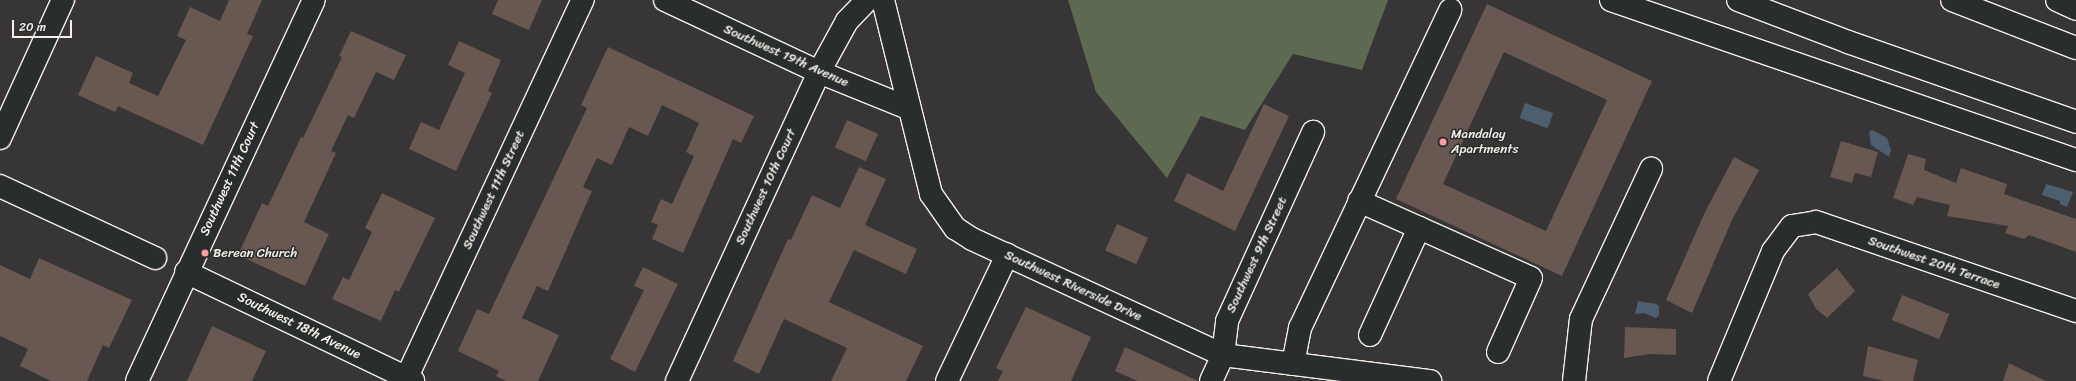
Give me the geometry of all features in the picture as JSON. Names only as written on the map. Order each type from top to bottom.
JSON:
[{"type":"main road","points":[[0,138],[63,0]]},
{"type":"main road","name":"Southwest 11th Court","points":[[137,381],[186,272],[314,0]]},
{"type":"main road","name":"Southwest 11th Street","points":[[408,380],[583,0]]},
{"type":"main road","name":"Southwest 19th Avenue","points":[[665,0],[819,72],[908,108]]},
{"type":"main road","name":"Southwest 10th Court","points":[[677,381],[819,72],[847,21],[867,0]]},
{"type":"main road","name":"Southwest Riverside Drive","points":[[883,0],[930,194],[955,228],[972,239],[1223,355],[1430,381]]},
{"type":"main road","points":[[1611,0],[2076,160]]},
{"type":"main road","points":[[1738,0],[1848,42],[2076,122]]},
{"type":"main road","points":[[1952,0],[2076,48]]},
{"type":"main road","points":[[2057,0],[2076,9]]},
{"type":"main road","points":[[1293,364],[1300,328],[1450,10]]},
{"type":"main road","name":"Southwest 9th Street","points":[[1211,381],[1223,355],[1227,321],[1313,132]]},
{"type":"main road","points":[[1574,381],[1581,319],[1651,169]]},
{"type":"main road","points":[[0,186],[155,258]]},
{"type":"main road","points":[[1359,201],[1531,278],[1498,352]]},
{"type":"main road","name":"Southwest 20th Terrace","points":[[1719,381],[1773,251],[1792,226],[1816,222],[2076,311]]},
{"type":"main road","points":[[1370,335],[1419,228]]},
{"type":"main road","points":[[947,381],[1007,255]]},
{"type":"main road","name":"Southwest 18th Avenue","points":[[186,272],[408,380]]},
{"type":"green space","points":[[1068,0],[1388,0],[1362,70],[1293,54],[1245,130],[1201,116],[1167,178],[1096,92]]},
{"type":"water","points":[[1525,103],[1553,113],[1548,128],[1520,118]]},
{"type":"water","points":[[1872,130],[1887,138],[1891,150],[1889,157],[1871,145],[1869,132]]},
{"type":"water","points":[[2046,184],[2073,192],[2067,207],[2060,204],[2060,201],[2042,195]]},
{"type":"water","points":[[1638,301],[1656,304],[1659,306],[1659,315],[1656,318],[1644,313],[1635,314]]},
{"type":"building","points":[[229,0],[262,0],[247,34],[253,36],[203,145],[118,106],[115,112],[78,95],[96,56],[133,73],[129,83],[158,96],[186,40],[177,36],[190,7],[220,21]]},
{"type":"building","points":[[498,0],[542,0],[529,30],[492,14]]},
{"type":"building","name":"Mandalay Apartments","points":[[1487,4],[1652,81],[1562,276],[1396,199]],"holes":[[[1504,52],[1607,100],[1546,231],[1443,184]]]},
{"type":"building","points":[[351,31],[406,55],[394,80],[376,72],[354,118],[348,115],[331,151],[336,153],[304,222],[329,234],[305,286],[238,255],[262,203],[268,206],[301,137],[303,138],[342,57],[339,56]]},
{"type":"building","points":[[459,41],[501,60],[488,91],[492,93],[456,171],[409,149],[421,122],[439,130],[465,73],[448,65]]},
{"type":"building","points":[[608,47],[754,116],[741,143],[733,139],[683,253],[652,239],[658,225],[651,222],[661,199],[672,204],[694,156],[686,152],[699,123],[662,105],[648,136],[629,127],[612,165],[597,158],[583,187],[592,191],[548,291],[537,286],[522,318],[559,335],[538,381],[506,381],[496,376],[499,371],[458,351],[477,309],[489,314],[587,108],[581,105]]},
{"type":"building","points":[[1264,104],[1289,116],[1235,231],[1174,201],[1187,173],[1223,191]]},
{"type":"building","points":[[847,120],[878,134],[866,161],[835,147]]},
{"type":"building","points":[[1841,141],[1878,152],[1871,177],[1855,173],[1852,183],[1830,177]]},
{"type":"building","points":[[1908,154],[1926,159],[1924,170],[1956,183],[1961,168],[2007,184],[2004,194],[2076,219],[2076,252],[2029,235],[2024,239],[2005,233],[2008,226],[1947,216],[1950,205],[1917,197],[1913,205],[1893,198]]},
{"type":"building","points":[[1734,157],[1759,170],[1732,220],[1692,313],[1666,300],[1705,212]]},
{"type":"building","points":[[859,167],[886,179],[865,225],[917,249],[906,274],[854,250],[829,302],[923,346],[906,381],[831,381],[847,348],[784,319],[759,374],[733,361],[788,239],[791,240],[812,195],[840,208]]},
{"type":"building","points":[[382,193],[435,218],[399,292],[395,290],[381,321],[332,299],[343,277],[349,280],[372,232],[365,228]]},
{"type":"building","points":[[1117,224],[1148,238],[1136,264],[1105,250]]},
{"type":"building","points":[[39,258],[132,300],[109,348],[103,345],[87,381],[51,381],[20,366],[28,349],[0,336],[0,265],[30,279]]},
{"type":"building","points":[[643,267],[678,284],[635,372],[610,359],[644,290],[634,286]]},
{"type":"building","points":[[1837,268],[1855,291],[1827,318],[1816,309],[1808,294]]},
{"type":"building","points":[[1902,295],[1949,314],[1939,339],[1892,320]]},
{"type":"building","points":[[1026,307],[1091,337],[1071,381],[998,381],[1003,371],[996,368]]},
{"type":"building","points":[[212,326],[266,351],[252,381],[187,381]]},
{"type":"building","points":[[1625,327],[1676,329],[1676,355],[1650,354],[1624,358]]},
{"type":"building","points":[[1868,346],[1918,360],[1913,381],[1884,381],[1863,376]]},
{"type":"building","points":[[1125,347],[1198,381],[1137,381],[1115,371]]},
{"type":"building","points":[[2009,363],[2046,381],[2003,381]]},
{"type":"place","name":"Mandalay Apartments","points":[[1443,142]]},
{"type":"place","name":"Berean Church","points":[[205,253]]}]
